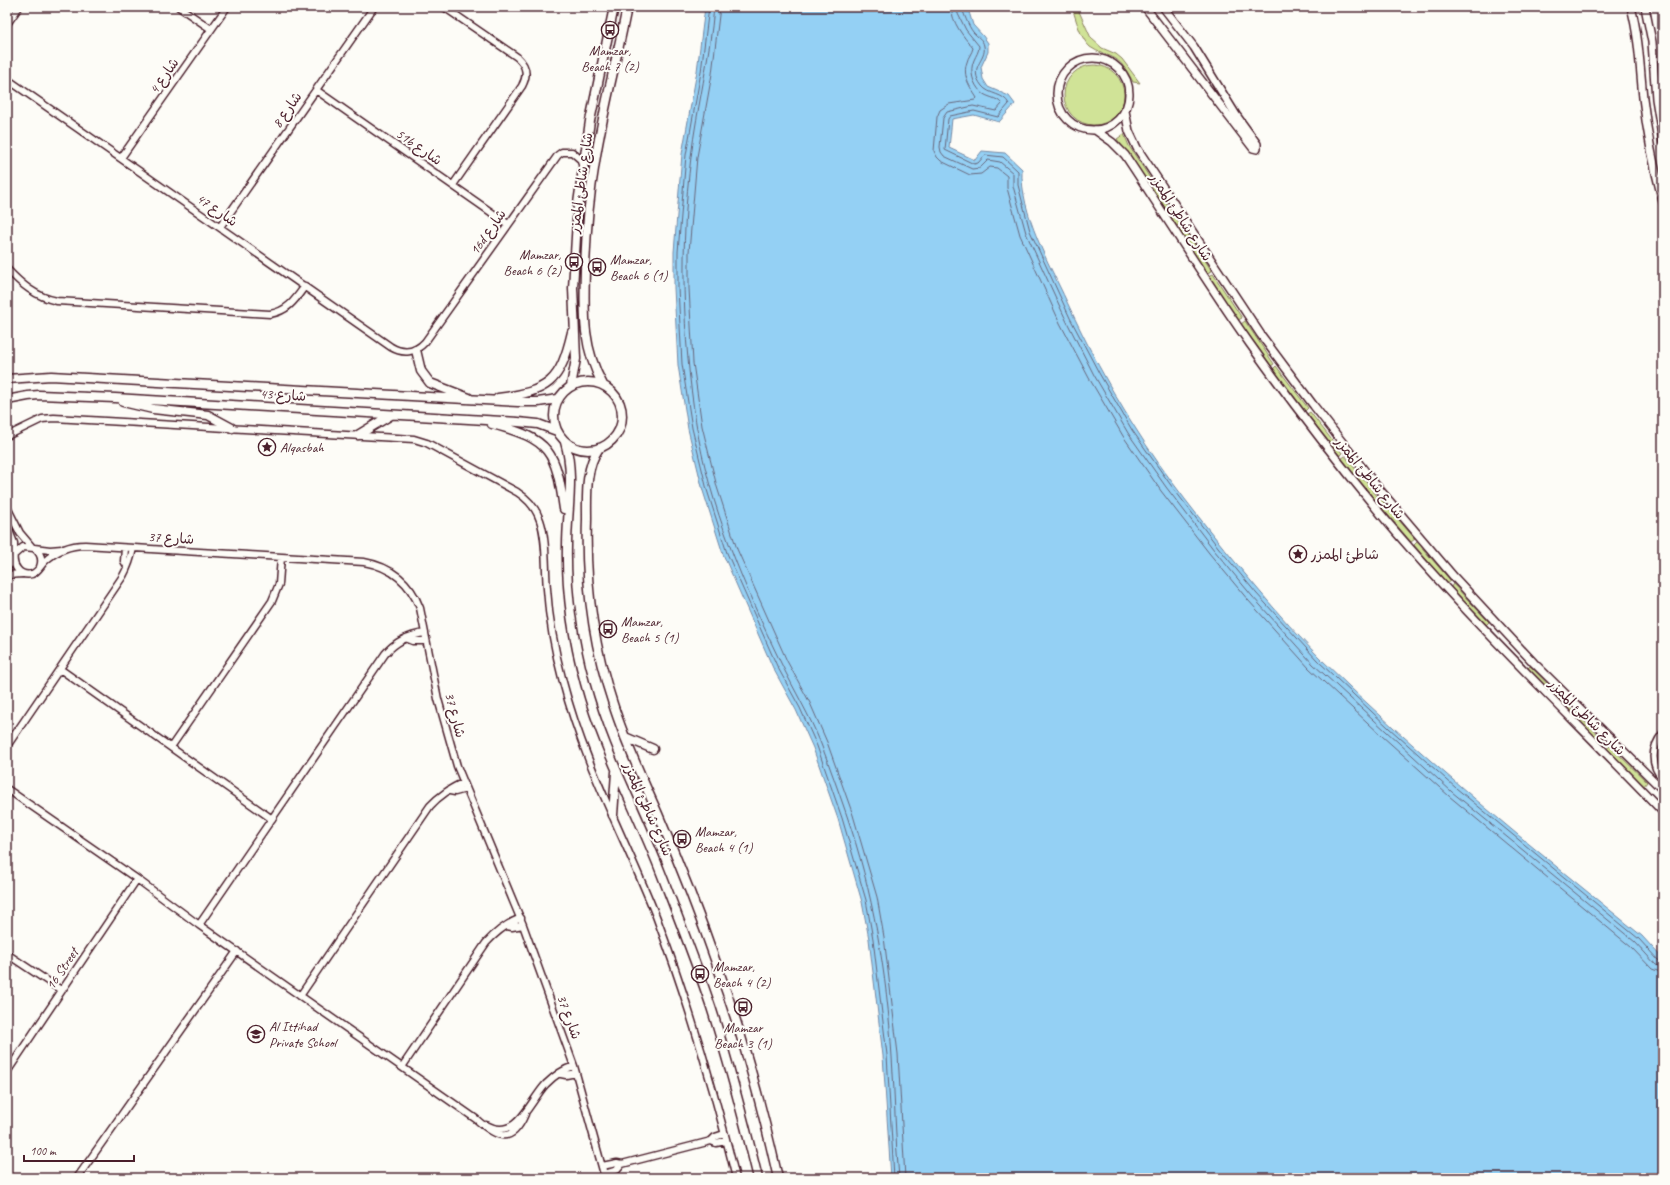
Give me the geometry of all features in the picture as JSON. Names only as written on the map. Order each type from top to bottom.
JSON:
[{"type":"main road","name":"شارع شاطئ الممزر","points":[[571,386],[576,359],[574,323],[575,237],[591,114],[614,7]]},
{"type":"main road","name":"شارع شاطئ الممزر","points":[[603,385],[590,358],[585,333],[584,290],[586,237],[595,162],[627,7]]},
{"type":"main road","points":[[416,350],[421,371],[430,383],[437,387],[459,393],[476,400],[529,393],[548,382],[558,372],[565,360],[574,323]]},
{"type":"main road","name":"شارع 43","points":[[7,379],[50,376],[528,403],[558,399]]},
{"type":"main road","points":[[586,382],[603,385],[615,396],[622,410],[621,426],[607,445],[600,448],[579,450],[565,442],[556,431],[553,415],[558,399],[571,386],[586,382]]},
{"type":"main road","name":"شارع 43","points":[[7,400],[39,395],[115,398],[529,422],[547,426],[556,431]]},
{"type":"main road","points":[[115,398],[140,407],[208,415],[232,428]]},
{"type":"main road","points":[[358,435],[392,414]]},
{"type":"main road","points":[[474,419],[527,434],[538,441],[547,450],[554,461],[558,472],[567,527]]},
{"type":"main road","name":"شارع شاطئ الممزر","points":[[565,442],[570,465],[567,527],[569,594],[578,653],[589,700],[605,745],[647,838],[700,974],[726,1057],[758,1178]]},
{"type":"main road","name":"شارع شاطئ الممزر","points":[[600,448],[590,467],[587,495],[586,549],[589,592],[599,655],[612,703],[683,873],[718,968],[747,1059],[778,1178]]},
{"type":"main road","points":[[625,737],[653,749]]},
{"type":"main road","points":[[613,815],[616,771]]},
{"type":"street","points":[[7,24],[18,7]]},
{"type":"street","points":[[179,7],[211,30]]},
{"type":"street","name":"شارع 4","points":[[121,158],[227,7]]},
{"type":"street","name":"شارع 8","points":[[220,227],[374,7]]},
{"type":"street","points":[[444,7],[517,58],[525,68],[526,74],[522,86],[453,185]]},
{"type":"street","points":[[1145,7],[1252,148],[1257,149],[1257,144],[1234,111],[1194,47],[1163,7]]},
{"type":"street","points":[[1631,7],[1638,38],[1646,120],[1663,202]]},
{"type":"street","points":[[1645,7],[1651,35],[1656,99],[1663,142]]},
{"type":"street","points":[[1182,56],[1190,56],[1194,52],[1194,47]]},
{"type":"street","points":[[1086,58],[1102,59],[1112,63],[1120,70],[1126,79],[1129,90],[1129,101],[1120,119],[1104,129],[1095,130],[1084,129],[1074,125],[1060,110],[1057,100],[1057,89],[1060,79],[1072,65],[1086,58]]},
{"type":"street","name":"شارع 47","points":[[7,79],[397,350],[403,352],[416,350]]},
{"type":"street","name":"51b شارع","points":[[316,90],[508,224]]},
{"type":"street","name":"شارع شاطئ الممزر","points":[[1125,111],[1129,132],[1137,148],[1261,335],[1344,446],[1454,577],[1534,663],[1663,790]]},
{"type":"street","name":"شارع شاطئ الممزر","points":[[1095,130],[1112,142],[1125,155],[1250,343],[1302,415],[1373,504],[1443,586],[1530,678],[1663,812]]},
{"type":"street","name":"16d شارع","points":[[416,350],[425,342],[558,155],[562,152],[572,152],[580,159],[583,168]]},
{"type":"street","points":[[7,270],[28,289],[42,297],[57,301],[270,314],[287,308],[306,286]]},
{"type":"street","points":[[7,436],[42,419],[54,418],[414,439],[427,443],[518,492],[527,499],[535,508],[542,526],[549,612],[556,656],[582,744],[634,863],[670,955],[702,1054],[736,1178]]},
{"type":"street","points":[[7,506],[20,533],[32,547],[38,550],[42,558],[40,567],[31,574],[7,575]]},
{"type":"street","points":[[7,526],[14,543],[14,557],[17,570],[24,574]]},
{"type":"street","name":"شارع 37","points":[[40,567],[52,556],[78,545],[364,562],[386,568],[404,580],[411,589],[420,608],[444,723],[463,783],[524,925],[576,1072],[605,1176]]},
{"type":"street","points":[[7,568],[19,549],[32,547]]},
{"type":"street","name":"شارع 37","points":[[32,547],[50,550],[66,549]]},
{"type":"street","points":[[125,548],[124,561],[127,566]]},
{"type":"street","points":[[7,746],[126,572],[127,566],[131,562],[133,548]]},
{"type":"street","points":[[172,747],[272,601],[279,584],[281,557]]},
{"type":"street","points":[[200,925],[385,654],[394,645],[408,639],[412,635],[425,633]]},
{"type":"street","points":[[408,639],[413,641],[426,641]]},
{"type":"street","points":[[60,669],[272,819]]},
{"type":"street","points":[[1663,733],[1656,742],[1653,756],[1656,771],[1663,779]]},
{"type":"street","points":[[300,996],[430,806],[453,787],[463,783]]},
{"type":"street","points":[[7,789],[137,879],[495,1134],[503,1136],[511,1134],[517,1129],[525,1114],[544,1086],[561,1074],[564,1070],[574,1066]]},
{"type":"street","points":[[450,791],[455,792],[466,790]]},
{"type":"street","name":"16 Street","points":[[7,1072],[137,879]]},
{"type":"street","points":[[402,1067],[486,943],[511,922],[521,918]]},
{"type":"street","points":[[507,926],[512,927],[524,925]]},
{"type":"street","points":[[77,1178],[237,951]]},
{"type":"street","points":[[7,954],[61,990]]},
{"type":"street","points":[[561,1074],[566,1075],[576,1072]]},
{"type":"street","points":[[602,1166],[618,1163],[622,1164],[711,1141],[715,1137],[724,1134]]},
{"type":"street","points":[[711,1141],[716,1143],[726,1141]]},
{"type":"street","points":[[605,1176],[617,1170],[622,1164]]},
{"type":"green space","points":[[1072,7],[1077,7],[1091,38],[1102,48],[1116,54],[1122,59],[1140,83],[1133,82],[1119,61],[1090,47],[1079,28]]},
{"type":"green space","points":[[1094,65],[1111,70],[1119,78],[1124,95],[1119,112],[1111,120],[1094,125],[1077,120],[1069,112],[1064,95],[1069,78],[1077,70]]},
{"type":"green space","points":[[1124,134],[1129,146],[1150,178],[1146,180],[1117,139]]},
{"type":"green space","points":[[1152,181],[1180,224],[1177,226],[1148,183]]},
{"type":"green space","points":[[1183,227],[1212,271],[1207,273],[1178,230]]},
{"type":"green space","points":[[1213,274],[1242,318],[1238,320],[1209,276]]},
{"type":"green space","points":[[1245,321],[1274,364],[1271,366],[1241,324]]},
{"type":"green space","points":[[1276,366],[1308,408],[1305,411],[1273,369]]},
{"type":"green space","points":[[1310,412],[1342,453],[1339,456],[1307,414]]},
{"type":"green space","points":[[1345,456],[1378,497],[1374,500],[1341,459]]},
{"type":"green space","points":[[1381,499],[1415,539],[1411,542],[1377,502]]},
{"type":"green space","points":[[1417,542],[1451,581],[1447,584],[1414,545]]},
{"type":"green space","points":[[1453,584],[1489,622],[1486,625],[1450,588]]},
{"type":"green space","points":[[1530,666],[1567,704],[1564,707],[1527,669]]},
{"type":"green space","points":[[1569,707],[1604,740],[1601,743],[1566,710]]},
{"type":"green space","points":[[1610,746],[1647,782],[1644,786],[1606,749]]},
{"type":"water","points":[[705,7],[966,7],[973,25],[988,43],[988,52],[981,67],[983,79],[988,87],[1009,96],[1015,104],[999,122],[974,115],[952,119],[949,148],[975,160],[982,151],[1005,153],[1022,169],[1026,203],[1037,238],[1082,334],[1125,411],[1171,481],[1212,534],[1289,626],[1359,696],[1438,767],[1518,835],[1642,936],[1663,959],[1663,1178],[891,1178],[883,1056],[869,939],[862,902],[838,819],[813,748],[796,710],[773,668],[723,554],[703,491],[688,429],[678,365],[674,288],[674,252],[682,154],[697,71]]},
{"type":"place","name":"Mamzar, Beach 7 (2)","points":[[610,30]]},
{"type":"place","name":"Mamzar, Beach 6 (2)","points":[[574,262]]},
{"type":"place","name":"Mamzar, Beach 6 (1)","points":[[597,267]]},
{"type":"place","name":"Alqasbah","points":[[267,447]]},
{"type":"place","name":"شاطئ الممزر","points":[[1298,554]]},
{"type":"place","name":"Mamzar, Beach 5 (1)","points":[[608,629]]},
{"type":"place","name":"Mamzar, Beach 4 (1)","points":[[682,839]]},
{"type":"place","name":"Mamzar, Beach 4 (2)","points":[[700,974]]},
{"type":"place","name":"Mamzar Beach 3 (1)","points":[[743,1007]]},
{"type":"place","name":"Al Ittihad Private School","points":[[256,1034]]}]
